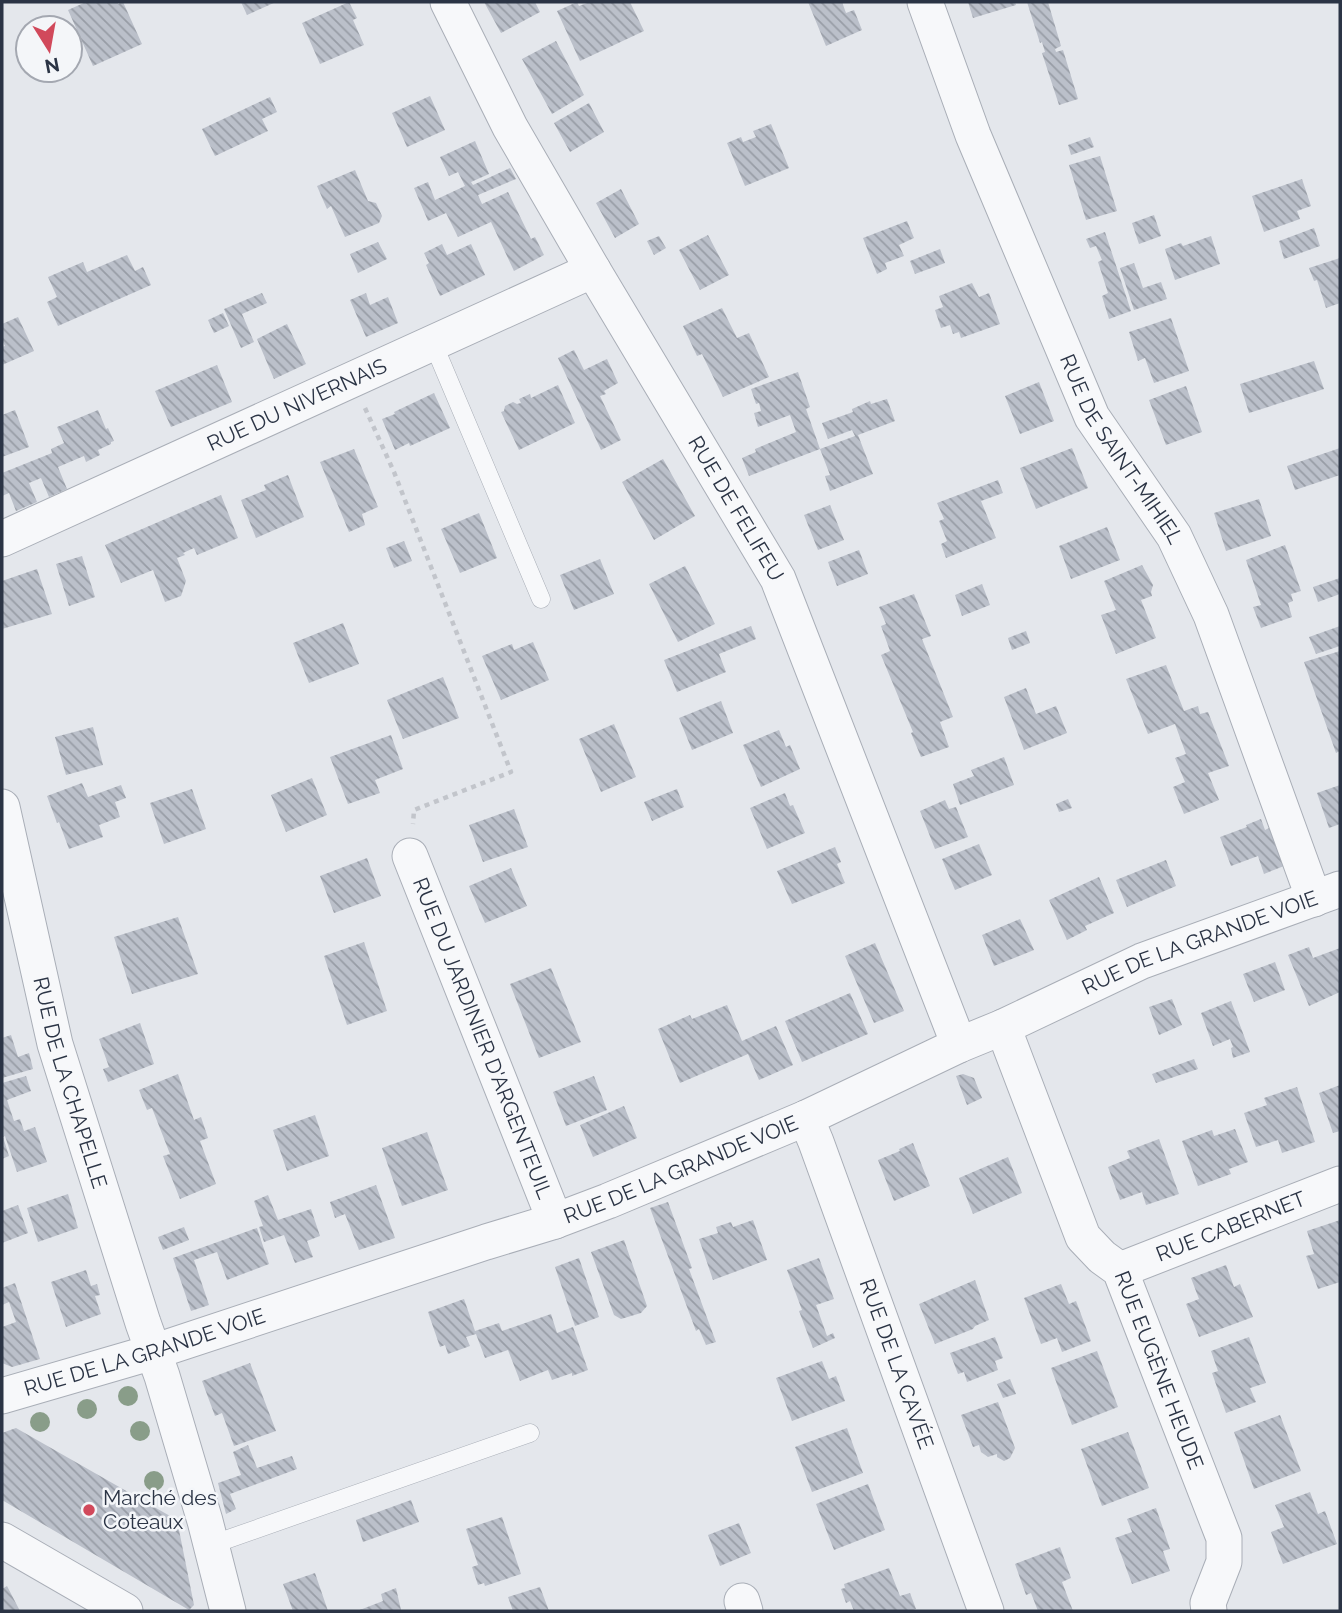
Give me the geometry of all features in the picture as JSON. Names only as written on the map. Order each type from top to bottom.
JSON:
[{"type":"street","name":"RUE DE FELIFEU","points":[[448,2],[510,127],[778,579],[959,1045]]},
{"type":"street","name":"RUE DE SAINT-MIHIEL","points":[[925,2],[973,135],[1092,417],[1174,536],[1211,615],[1327,894]]},
{"type":"street","name":"RUE DU NIVERNAIS","points":[[2,539],[593,270]]},
{"type":"street","name":"RUE DE LA CHAPELLE","points":[[2,807],[55,1044],[166,1390],[228,1611]]},
{"type":"street","name":"RUE DU JARDINIER D'ARGENTEUIL","points":[[410,856],[555,1221]]},
{"type":"street","name":"RUE DE LA GRANDE VOIE","points":[[2,1396],[153,1352],[555,1221],[608,1201],[806,1118],[1142,961],[1327,894]]},
{"type":"street","name":"RUE EUGÈNE HEUDE","points":[[1003,1027],[1083,1237],[1102,1257],[1120,1270],[1224,1538],[1224,1562],[1208,1603],[1209,1611]]},
{"type":"street","name":"RUE DE LA CAVÉE","points":[[806,1118],[986,1611]]},
{"type":"street","name":"RUE CABERNET","points":[[1120,1270],[1340,1184]]},
{"type":"street","points":[[2,1540],[125,1611]]},
{"type":"lane","points":[[433,343],[541,600]]},
{"type":"lane","points":[[211,1545],[530,1433]]},
{"type":"path","points":[[352,380],[394,472],[511,772],[414,810],[410,856]]},
{"type":"building","points":[[86,2],[123,2],[142,44],[93,66],[84,46],[84,14],[70,14],[68,10]]},
{"type":"building","points":[[241,2],[276,2],[247,15]]},
{"type":"building","points":[[349,2],[357,18],[353,20],[364,45],[320,64],[302,23]]},
{"type":"building","points":[[484,2],[535,2],[540,12],[501,33]]},
{"type":"building","points":[[577,2],[579,6],[590,2],[630,2],[644,31],[580,61],[557,11]]},
{"type":"building","points":[[808,2],[842,2],[846,13],[854,10],[862,30],[826,46]]},
{"type":"building","points":[[968,2],[1015,2],[1016,5],[973,18]]},
{"type":"building","points":[[1027,2],[1048,2],[1061,46],[1055,49],[1056,52],[1063,50],[1078,99],[1059,105],[1042,53],[1045,52],[1042,42],[1040,43]]},
{"type":"building","points":[[556,41],[584,95],[552,114],[522,59]]},
{"type":"building","points":[[430,96],[445,130],[407,147],[392,113]]},
{"type":"building","points":[[270,97],[277,112],[262,119],[268,131],[215,156],[202,129]]},
{"type":"building","points":[[589,103],[604,132],[570,152],[554,123]]},
{"type":"building","points":[[771,124],[789,168],[745,186],[727,143],[741,137],[743,142],[756,137],[753,131]]},
{"type":"building","points":[[1090,137],[1094,147],[1071,155],[1068,145]]},
{"type":"building","points":[[475,141],[489,174],[471,182],[473,185],[510,168],[516,179],[478,195],[482,204],[508,192],[531,239],[535,237],[544,255],[514,271],[491,222],[458,237],[446,213],[428,221],[414,188],[428,182],[435,200],[465,186],[458,172],[449,176],[440,157]]},
{"type":"building","points":[[1100,156],[1117,211],[1086,220],[1069,165]]},
{"type":"building","points":[[355,170],[368,201],[376,203],[382,216],[379,223],[345,237],[331,206],[327,209],[317,186]]},
{"type":"building","points":[[1302,179],[1311,206],[1297,211],[1300,219],[1264,232],[1252,196]]},
{"type":"building","points":[[621,189],[639,224],[615,238],[596,203]]},
{"type":"building","points":[[1154,215],[1161,236],[1139,244],[1132,223]]},
{"type":"building","points":[[907,221],[914,238],[899,245],[904,256],[885,263],[887,269],[877,274],[863,238]]},
{"type":"building","points":[[1314,228],[1320,246],[1284,259],[1279,241]]},
{"type":"building","points":[[1105,232],[1131,311],[1109,319],[1102,296],[1108,293],[1098,262],[1102,260],[1096,246],[1090,248],[1086,239]]},
{"type":"building","points":[[708,235],[729,275],[700,290],[679,250]]},
{"type":"building","points":[[659,236],[666,248],[654,255],[647,241]]},
{"type":"building","points":[[1211,236],[1220,264],[1175,280],[1165,249]]},
{"type":"building","points":[[378,242],[387,259],[358,273],[350,254]]},
{"type":"building","points":[[442,244],[447,255],[471,244],[485,275],[440,296],[426,265],[429,263],[424,253]]},
{"type":"building","points":[[940,249],[945,263],[915,274],[910,261]]},
{"type":"building","points":[[127,255],[135,271],[143,267],[151,285],[58,326],[47,302],[57,297],[48,277],[83,262],[87,272]]},
{"type":"building","points":[[1340,258],[1340,303],[1326,308],[1317,280],[1314,281],[1309,268]]},
{"type":"building","points":[[1134,263],[1143,288],[1161,282],[1167,299],[1134,310],[1120,268]]},
{"type":"building","points":[[972,283],[979,297],[989,293],[1000,324],[961,338],[959,332],[953,334],[950,325],[941,328],[935,310],[943,307],[939,296]]},
{"type":"building","points":[[262,293],[267,303],[242,314],[254,342],[241,348],[224,309]]},
{"type":"building","points":[[366,293],[370,305],[388,297],[398,323],[366,337],[350,300]]},
{"type":"building","points":[[722,308],[737,338],[749,333],[769,377],[723,397],[702,354],[697,356],[683,326]]},
{"type":"building","points":[[223,313],[229,326],[214,333],[208,320]]},
{"type":"building","points":[[18,317],[34,351],[2,365],[2,347],[5,346],[2,340],[2,324]]},
{"type":"building","points":[[1171,318],[1189,371],[1154,383],[1145,358],[1138,361],[1129,332]]},
{"type":"building","points":[[287,324],[306,364],[274,379],[257,339]]},
{"type":"building","points":[[574,350],[584,370],[607,359],[618,383],[600,396],[621,440],[601,450],[558,358]]},
{"type":"building","points":[[1314,361],[1324,389],[1249,413],[1240,384]]},
{"type":"building","points":[[217,365],[232,402],[171,427],[155,391]]},
{"type":"building","points":[[798,372],[810,407],[806,409],[820,449],[749,476],[742,458],[756,452],[755,449],[796,432],[790,415],[758,427],[754,413],[761,411],[751,389]]},
{"type":"building","points":[[1039,382],[1054,421],[1020,434],[1005,396]]},
{"type":"building","points":[[558,385],[575,423],[519,450],[501,412],[513,402],[521,403],[519,399],[530,394],[531,398]]},
{"type":"building","points":[[1186,386],[1202,432],[1166,445],[1149,400]]},
{"type":"building","points":[[434,393],[450,428],[395,450],[382,419]]},
{"type":"building","points":[[887,399],[895,421],[858,435],[873,474],[830,491],[825,476],[830,475],[820,449],[855,436],[852,430],[828,439],[822,423],[853,412],[852,409],[870,401],[871,404]]},
{"type":"building","points":[[15,410],[29,447],[2,457],[2,415]]},
{"type":"building","points":[[98,410],[114,441],[98,450],[100,455],[86,462],[84,456],[58,467],[67,489],[49,497],[41,478],[29,483],[37,502],[16,511],[9,493],[2,496],[2,473],[52,453],[51,449],[64,443],[57,427]]},
{"type":"building","points":[[1072,448],[1088,488],[1036,509],[1020,468]]},
{"type":"building","points":[[1340,448],[1340,475],[1295,490],[1287,466]]},
{"type":"building","points":[[354,449],[378,507],[362,514],[365,525],[349,532],[320,462]]},
{"type":"building","points":[[663,459],[695,516],[654,540],[622,482]]},
{"type":"building","points":[[288,475],[304,517],[256,538],[241,500],[266,490],[264,485]]},
{"type":"building","points":[[998,480],[1003,493],[981,501],[996,538],[946,558],[941,544],[947,541],[939,521],[944,519],[937,503]]},
{"type":"building","points":[[221,495],[238,538],[197,555],[194,548],[177,558],[186,581],[181,596],[165,602],[153,570],[121,583],[105,545]]},
{"type":"building","points":[[1259,499],[1271,536],[1226,551],[1214,513]]},
{"type":"building","points":[[830,505],[844,540],[818,550],[804,515]]},
{"type":"building","points":[[479,513],[497,558],[460,573],[441,529]]},
{"type":"building","points":[[1107,527],[1120,560],[1071,579],[1059,546]]},
{"type":"building","points":[[404,541],[412,561],[394,568],[386,548]]},
{"type":"building","points":[[1285,545],[1301,591],[1291,594],[1293,601],[1288,603],[1292,617],[1261,628],[1253,607],[1261,605],[1246,560]]},
{"type":"building","points":[[859,550],[868,574],[837,586],[828,562]]},
{"type":"building","points":[[82,556],[95,597],[69,606],[56,564]]},
{"type":"building","points":[[600,559],[614,594],[574,610],[560,575]]},
{"type":"building","points":[[1142,565],[1153,585],[1152,596],[1141,600],[1156,638],[1116,654],[1101,615],[1116,610],[1104,581]]},
{"type":"building","points":[[685,566],[715,624],[678,642],[649,584]]},
{"type":"building","points":[[37,569],[52,614],[2,629],[2,581]]},
{"type":"building","points":[[1340,578],[1340,594],[1318,602],[1313,587]]},
{"type":"building","points":[[982,584],[990,605],[962,616],[955,595]]},
{"type":"building","points":[[914,594],[931,636],[922,639],[953,717],[940,722],[949,747],[921,757],[881,655],[890,651],[881,626],[886,624],[879,607]]},
{"type":"building","points":[[343,623],[359,664],[309,683],[293,643]]},
{"type":"building","points":[[751,626],[756,639],[719,654],[726,672],[677,692],[664,660]]},
{"type":"building","points":[[1340,626],[1340,646],[1316,654],[1309,637]]},
{"type":"building","points":[[1026,631],[1030,643],[1012,650],[1008,638]]},
{"type":"building","points":[[533,642],[549,680],[501,700],[482,656],[512,644],[514,650]]},
{"type":"building","points":[[1340,651],[1340,751],[1336,753],[1304,662]]},
{"type":"building","points":[[1166,665],[1184,711],[1198,706],[1200,714],[1208,712],[1229,766],[1208,773],[1219,800],[1184,814],[1173,787],[1185,782],[1175,758],[1186,754],[1175,724],[1148,734],[1126,679]]},
{"type":"building","points":[[443,677],[459,718],[403,739],[387,700]]},
{"type":"building","points":[[1026,688],[1036,714],[1056,706],[1067,733],[1024,750],[1004,697]]},
{"type":"building","points":[[721,701],[733,733],[692,750],[679,718]]},
{"type":"building","points":[[614,724],[636,777],[601,792],[579,739]]},
{"type":"building","points":[[93,727],[103,765],[66,775],[55,737]]},
{"type":"building","points":[[779,730],[786,747],[790,745],[800,769],[761,787],[743,745]]},
{"type":"building","points":[[391,735],[403,769],[375,780],[380,793],[348,804],[330,757]]},
{"type":"building","points":[[1004,757],[1014,785],[960,805],[953,784],[974,776],[971,770]]},
{"type":"building","points":[[312,778],[327,815],[286,832],[271,795]]},
{"type":"building","points":[[82,783],[88,797],[121,785],[126,798],[115,802],[120,817],[99,825],[103,837],[69,849],[47,796]]},
{"type":"building","points":[[1340,785],[1340,824],[1329,828],[1317,793]]},
{"type":"building","points":[[192,789],[206,829],[164,844],[150,803]]},
{"type":"building","points":[[677,789],[684,807],[652,821],[644,802]]},
{"type":"building","points":[[785,793],[805,833],[767,849],[750,808]]},
{"type":"building","points":[[1068,799],[1072,808],[1059,812],[1056,804]]},
{"type":"building","points":[[945,800],[949,809],[956,807],[968,837],[935,849],[920,811]]},
{"type":"building","points":[[514,809],[528,847],[483,862],[469,825]]},
{"type":"building","points":[[1261,819],[1265,830],[1271,827],[1284,866],[1264,874],[1258,856],[1231,866],[1220,837]]},
{"type":"building","points":[[979,844],[992,875],[955,890],[942,859]]},
{"type":"building","points":[[835,847],[841,862],[837,864],[845,883],[792,904],[777,871]]},
{"type":"building","points":[[367,858],[381,896],[334,913],[320,876]]},
{"type":"building","points":[[1166,860],[1176,886],[1127,907],[1116,880]]},
{"type":"building","points":[[511,868],[527,906],[485,923],[469,886]]},
{"type":"building","points":[[1099,877],[1114,913],[1085,926],[1087,930],[1067,940],[1049,900]]},
{"type":"building","points":[[178,917],[198,974],[132,994],[114,937]]},
{"type":"building","points":[[1020,919],[1034,950],[994,966],[982,935]]},
{"type":"building","points":[[364,942],[387,1011],[347,1025],[324,956]]},
{"type":"building","points":[[875,943],[904,1011],[874,1023],[845,956]]},
{"type":"building","points":[[1309,947],[1313,958],[1340,948],[1340,992],[1309,1006],[1288,955]]},
{"type":"building","points":[[1275,962],[1285,990],[1254,1002],[1243,974]]},
{"type":"building","points":[[551,968],[581,1042],[539,1058],[510,984]]},
{"type":"building","points":[[850,993],[868,1034],[802,1062],[785,1021]]},
{"type":"building","points":[[1172,999],[1182,1025],[1159,1035],[1149,1007]]},
{"type":"building","points":[[1231,1001],[1250,1052],[1233,1058],[1230,1039],[1213,1046],[1201,1013]]},
{"type":"building","points":[[727,1005],[742,1041],[776,1026],[793,1065],[759,1080],[748,1054],[680,1083],[658,1029],[690,1015],[692,1019]]},
{"type":"building","points":[[140,1023],[154,1064],[108,1082],[103,1069],[109,1067],[99,1039]]},
{"type":"building","points":[[11,1035],[18,1057],[29,1053],[33,1069],[2,1078],[2,1038]]},
{"type":"building","points":[[1194,1059],[1198,1069],[1156,1083],[1152,1074]]},
{"type":"building","points":[[178,1074],[194,1120],[201,1117],[208,1138],[200,1141],[216,1184],[180,1199],[163,1156],[170,1154],[152,1108],[147,1110],[139,1090]]},
{"type":"building","points":[[963,1074],[974,1078],[982,1098],[967,1105],[956,1076]]},
{"type":"building","points":[[26,1076],[31,1091],[7,1100],[14,1121],[20,1119],[24,1131],[35,1127],[47,1162],[17,1172],[5,1136],[3,1137],[9,1156],[2,1159],[2,1083]]},
{"type":"building","points":[[594,1076],[607,1110],[566,1126],[553,1092]]},
{"type":"building","points":[[1340,1085],[1340,1131],[1333,1133],[1319,1093]]},
{"type":"building","points":[[1297,1087],[1315,1142],[1282,1153],[1278,1140],[1256,1147],[1244,1113],[1267,1105],[1264,1098]]},
{"type":"building","points":[[624,1106],[637,1138],[593,1157],[580,1125]]},
{"type":"building","points":[[315,1115],[329,1156],[287,1171],[273,1130]]},
{"type":"building","points":[[1235,1129],[1248,1162],[1229,1169],[1231,1174],[1198,1186],[1182,1141],[1212,1130],[1214,1136]]},
{"type":"building","points":[[427,1132],[448,1190],[402,1206],[382,1148]]},
{"type":"building","points":[[1159,1139],[1179,1194],[1146,1205],[1142,1192],[1120,1200],[1108,1167],[1130,1158],[1127,1151]]},
{"type":"building","points":[[913,1143],[930,1186],[894,1201],[878,1160]]},
{"type":"building","points":[[1008,1157],[1022,1193],[973,1214],[959,1178]]},
{"type":"building","points":[[376,1185],[395,1238],[359,1250],[345,1214],[335,1218],[330,1202]]},
{"type":"building","points":[[68,1194],[78,1228],[38,1242],[27,1208]]},
{"type":"building","points":[[268,1195],[278,1220],[311,1209],[320,1236],[307,1241],[313,1257],[295,1263],[284,1235],[264,1242],[259,1227],[263,1226],[254,1201]]},
{"type":"building","points":[[668,1202],[716,1342],[706,1345],[699,1329],[696,1331],[650,1208]]},
{"type":"building","points":[[18,1205],[28,1233],[2,1243],[2,1211]]},
{"type":"building","points":[[753,1220],[767,1260],[713,1280],[699,1239],[718,1233],[716,1227],[731,1222],[733,1227]]},
{"type":"building","points":[[1340,1220],[1340,1282],[1318,1289],[1306,1256],[1314,1254],[1307,1231]]},
{"type":"building","points":[[184,1227],[189,1240],[163,1250],[158,1237]]},
{"type":"building","points":[[257,1228],[269,1264],[227,1280],[217,1252],[194,1260],[209,1305],[191,1311],[173,1258]]},
{"type":"building","points":[[624,1240],[647,1306],[641,1313],[621,1319],[614,1315],[591,1252]]},
{"type":"building","points":[[579,1258],[599,1317],[575,1326],[555,1267]]},
{"type":"building","points":[[819,1258],[834,1299],[816,1305],[827,1336],[833,1333],[835,1338],[813,1348],[787,1270]]},
{"type":"building","points":[[1226,1265],[1234,1287],[1240,1284],[1253,1317],[1199,1337],[1186,1304],[1199,1299],[1191,1278]]},
{"type":"building","points":[[86,1270],[91,1286],[97,1284],[100,1295],[95,1296],[101,1314],[66,1327],[51,1282]]},
{"type":"building","points":[[975,1280],[989,1320],[935,1344],[919,1304]]},
{"type":"building","points":[[15,1283],[40,1359],[12,1367],[2,1363],[2,1327],[16,1322],[9,1302],[2,1305],[2,1288]]},
{"type":"building","points":[[1061,1284],[1069,1304],[1076,1301],[1091,1341],[1062,1352],[1057,1338],[1041,1344],[1024,1298]]},
{"type":"building","points":[[464,1299],[475,1331],[499,1323],[502,1331],[551,1314],[557,1333],[573,1327],[588,1370],[552,1380],[548,1370],[520,1381],[508,1350],[485,1358],[476,1334],[466,1337],[470,1346],[448,1354],[445,1345],[440,1347],[428,1312]]},
{"type":"building","points":[[995,1337],[1003,1358],[995,1361],[998,1370],[967,1382],[964,1372],[958,1374],[950,1353]]},
{"type":"building","points":[[1249,1337],[1266,1383],[1250,1388],[1256,1402],[1226,1413],[1212,1373],[1218,1371],[1211,1351]]},
{"type":"building","points":[[1097,1351],[1118,1407],[1072,1425],[1051,1368]]},
{"type":"building","points":[[822,1361],[829,1379],[836,1376],[845,1401],[792,1421],[776,1378]]},
{"type":"building","points":[[250,1363],[276,1431],[234,1446],[222,1413],[215,1416],[202,1381]]},
{"type":"building","points":[[1010,1379],[1016,1394],[1003,1398],[997,1384]]},
{"type":"building","points":[[998,1402],[1015,1448],[1010,1458],[1004,1461],[997,1457],[997,1454],[988,1457],[981,1452],[979,1445],[973,1447],[961,1415]]},
{"type":"building","points":[[1280,1415],[1301,1471],[1254,1489],[1234,1432]]},
{"type":"building","name":"Marché des Coteaux","points":[[16,1428],[177,1520],[194,1605],[189,1610],[2,1500],[2,1433]]},
{"type":"building","points":[[847,1428],[863,1473],[812,1492],[795,1447]]},
{"type":"building","points":[[1128,1432],[1149,1488],[1102,1506],[1081,1449]]},
{"type":"building","points":[[248,1445],[257,1468],[292,1456],[297,1469],[230,1494],[236,1509],[226,1514],[218,1483],[241,1475],[233,1452]]},
{"type":"building","points":[[868,1484],[885,1530],[834,1550],[816,1504]]},
{"type":"building","points":[[1310,1492],[1318,1514],[1325,1511],[1337,1544],[1283,1564],[1271,1532],[1284,1527],[1275,1505]]},
{"type":"building","points":[[411,1500],[419,1522],[363,1542],[356,1520]]},
{"type":"building","points":[[1156,1508],[1170,1549],[1163,1551],[1170,1571],[1132,1584],[1115,1538],[1132,1532],[1127,1519]]},
{"type":"building","points":[[502,1517],[521,1574],[485,1586],[484,1583],[478,1585],[472,1567],[478,1565],[466,1529]]},
{"type":"building","points":[[739,1523],[751,1553],[720,1566],[708,1535]]},
{"type":"building","points":[[1060,1547],[1071,1578],[1062,1582],[1073,1611],[1038,1611],[1031,1593],[1026,1595],[1015,1564]]},
{"type":"building","points":[[889,1568],[900,1596],[910,1593],[916,1609],[854,1611],[850,1601],[846,1603],[841,1589],[845,1588],[844,1584]]},
{"type":"building","points":[[315,1573],[328,1611],[293,1611],[283,1584]]},
{"type":"building","points":[[7,1586],[20,1611],[2,1611],[2,1589]]},
{"type":"building","points":[[540,1587],[549,1611],[513,1611],[508,1597]]},
{"type":"building","points":[[396,1588],[401,1610],[357,1611],[383,1601],[381,1594]]},
{"type":"place","name":"Marché des Coteaux","points":[[89,1510]]}]
